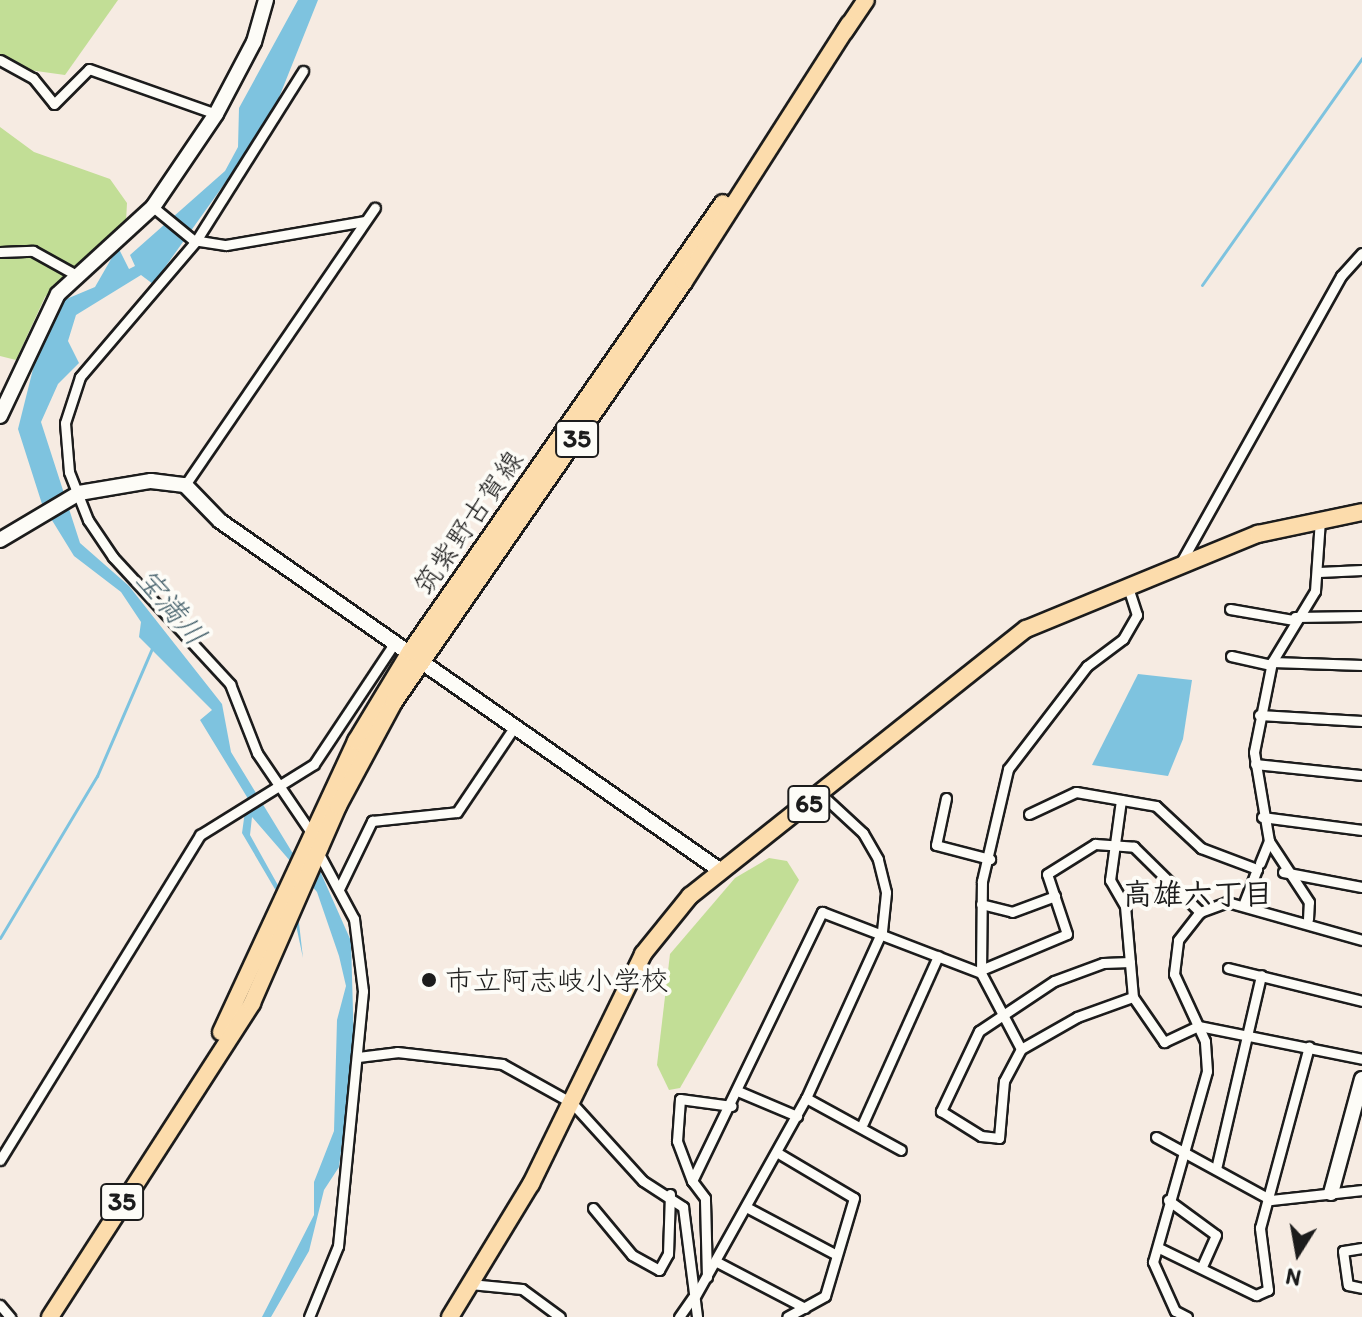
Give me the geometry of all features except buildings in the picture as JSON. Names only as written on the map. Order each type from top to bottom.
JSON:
[{"type":"main road","name":"筑紫野古賀線","points":[[312,854],[310,831],[416,656],[676,294],[866,0]]},
{"type":"main road","name":"65","points":[[450,1317],[572,1103],[643,954],[721,871],[822,795],[1003,643],[1127,585],[1180,564],[1320,517],[1362,512]]},
{"type":"main road","name":"筑紫野古賀線","points":[[50,1317],[193,1087],[252,1003],[283,914],[416,656]]},
{"type":"street","points":[[0,416],[39,324],[78,276],[154,208],[216,114],[254,42],[266,0]]},
{"type":"street","points":[[0,60],[33,78],[54,104],[89,69],[216,114]]},
{"type":"street","points":[[303,71],[194,240],[80,377],[65,423],[76,495],[113,557],[230,684],[257,753],[277,787],[310,831]]},
{"type":"street","points":[[154,208],[194,240],[226,245],[365,221]]},
{"type":"street","points":[[185,485],[375,208]]},
{"type":"street","points":[[0,252],[33,251],[78,276]]},
{"type":"street","points":[[1180,564],[1341,276],[1362,253]]},
{"type":"street","points":[[0,540],[76,495],[151,481],[185,485],[220,521],[721,871]]},
{"type":"street","points":[[1308,919],[1309,902],[1283,872],[1269,841],[1262,817],[1255,764],[1259,715],[1272,664],[1319,572],[1320,517]]},
{"type":"street","points":[[1319,572],[1362,570]]},
{"type":"street","points":[[1021,1049],[981,972],[981,904],[1008,769],[1087,666],[1123,639],[1137,615],[1127,585]]},
{"type":"street","points":[[1230,609],[1294,619],[1362,616]]},
{"type":"street","points":[[0,1160],[200,835],[314,764],[395,642]]},
{"type":"street","points":[[1231,656],[1272,664],[1362,665]]},
{"type":"street","points":[[1259,715],[1362,721]]},
{"type":"street","points":[[339,889],[372,821],[457,812],[515,726]]},
{"type":"street","points":[[1255,764],[1362,775]]},
{"type":"street","points":[[1029,814],[1076,792],[1156,806],[1201,848],[1257,869],[1244,903]]},
{"type":"street","points":[[679,1317],[717,1262],[778,1153],[882,931],[886,892],[878,859],[822,795]]},
{"type":"street","points":[[946,798],[936,845],[990,859]]},
{"type":"street","points":[[1121,800],[1110,880],[1125,906],[1133,997],[1164,1042],[1199,1026],[1252,1034],[1362,1059]]},
{"type":"street","points":[[1262,817],[1362,830]]},
{"type":"street","points":[[1260,863],[1269,841]]},
{"type":"street","points":[[692,1181],[740,1092],[822,912],[882,931],[981,972],[1067,934],[1047,874],[1095,844],[1114,843],[1134,847],[1200,912]]},
{"type":"street","points":[[309,1317],[338,1246],[358,1057],[362,949],[339,889],[312,854]]},
{"type":"street","points":[[1283,872],[1362,887]]},
{"type":"street","points":[[981,904],[1012,912],[1055,896]]},
{"type":"street","points":[[1181,1316],[1154,1264],[1168,1200],[1207,1071],[1199,1026],[1174,974],[1174,957],[1200,912],[1244,903],[1308,919],[1362,940]]},
{"type":"street","points":[[863,1123],[938,956]]},
{"type":"street","points":[[1130,962],[1103,963],[1054,981],[979,1031],[941,1111],[981,1136],[999,1138],[1004,1081],[1021,1049],[1077,1017],[1133,997]]},
{"type":"street","points":[[1228,968],[1362,1001]]},
{"type":"street","points":[[1216,1169],[1252,1034],[1261,975]]},
{"type":"street","points":[[1159,1248],[1256,1295],[1268,1290],[1260,1228],[1271,1200],[1309,1046]]},
{"type":"street","points":[[358,1057],[397,1052],[502,1064],[572,1103],[643,1181],[670,1194],[683,1207],[697,1317]]},
{"type":"street","points":[[1331,1193],[1362,1079]]},
{"type":"street","points":[[740,1092],[797,1116]]},
{"type":"street","points":[[806,1098],[863,1123],[901,1150]]},
{"type":"street","points":[[707,1278],[705,1198],[692,1181],[677,1141],[680,1099],[732,1106]]},
{"type":"street","points":[[1156,1137],[1185,1147],[1216,1169],[1271,1200],[1362,1190]]},
{"type":"street","points":[[778,1153],[854,1198],[825,1296],[787,1317]]},
{"type":"street","points":[[593,1208],[632,1255],[659,1270],[668,1254],[670,1194]]},
{"type":"street","points":[[1168,1200],[1216,1235],[1201,1268]]},
{"type":"street","points":[[748,1208],[835,1254]]},
{"type":"street","points":[[1362,1248],[1343,1251],[1348,1285],[1362,1288]]},
{"type":"street","points":[[717,1262],[805,1308]]},
{"type":"street","points":[[470,1284],[522,1289],[560,1317]]},
{"type":"street","points":[[0,1305],[10,1317]]},
{"type":"green space","points":[[0,0],[118,0],[65,75],[0,66]]},
{"type":"green space","points":[[0,127],[34,152],[110,179],[127,203],[126,222],[45,297],[16,360],[0,356]]},
{"type":"green space","points":[[769,858],[787,861],[799,880],[680,1088],[669,1090],[657,1065],[670,954],[735,878]]},
{"type":"water","points":[[298,0],[318,0],[270,120],[153,284],[141,275],[76,315],[68,341],[79,363],[58,384],[41,422],[80,543],[129,586],[222,704],[231,752],[292,852],[320,871],[351,941],[354,1047],[339,1167],[324,1190],[309,1251],[271,1317],[262,1317],[314,1215],[314,1182],[334,1131],[337,1020],[346,986],[339,956],[317,892],[252,817],[250,835],[299,923],[303,958],[296,925],[242,833],[247,797],[200,720],[212,710],[139,637],[141,622],[121,592],[74,556],[42,504],[18,429],[36,357],[64,300],[95,287],[118,247],[129,269],[135,266],[130,255],[225,171],[238,147],[239,108]]},
{"type":"water","points":[[1138,674],[1192,680],[1183,739],[1168,776],[1092,765]]},
{"type":"waterway","points":[[1202,285],[1362,58]]},
{"type":"waterway","points":[[0,938],[97,776],[152,648]]},
{"type":"place","name":"市立阿志岐小学校","points":[[429,980]]},
{"type":"district","name":"高雄六丁目","points":[[1198,894]]},
{"type":"water label","name":"宝満川","points":[[171,607]]}]
